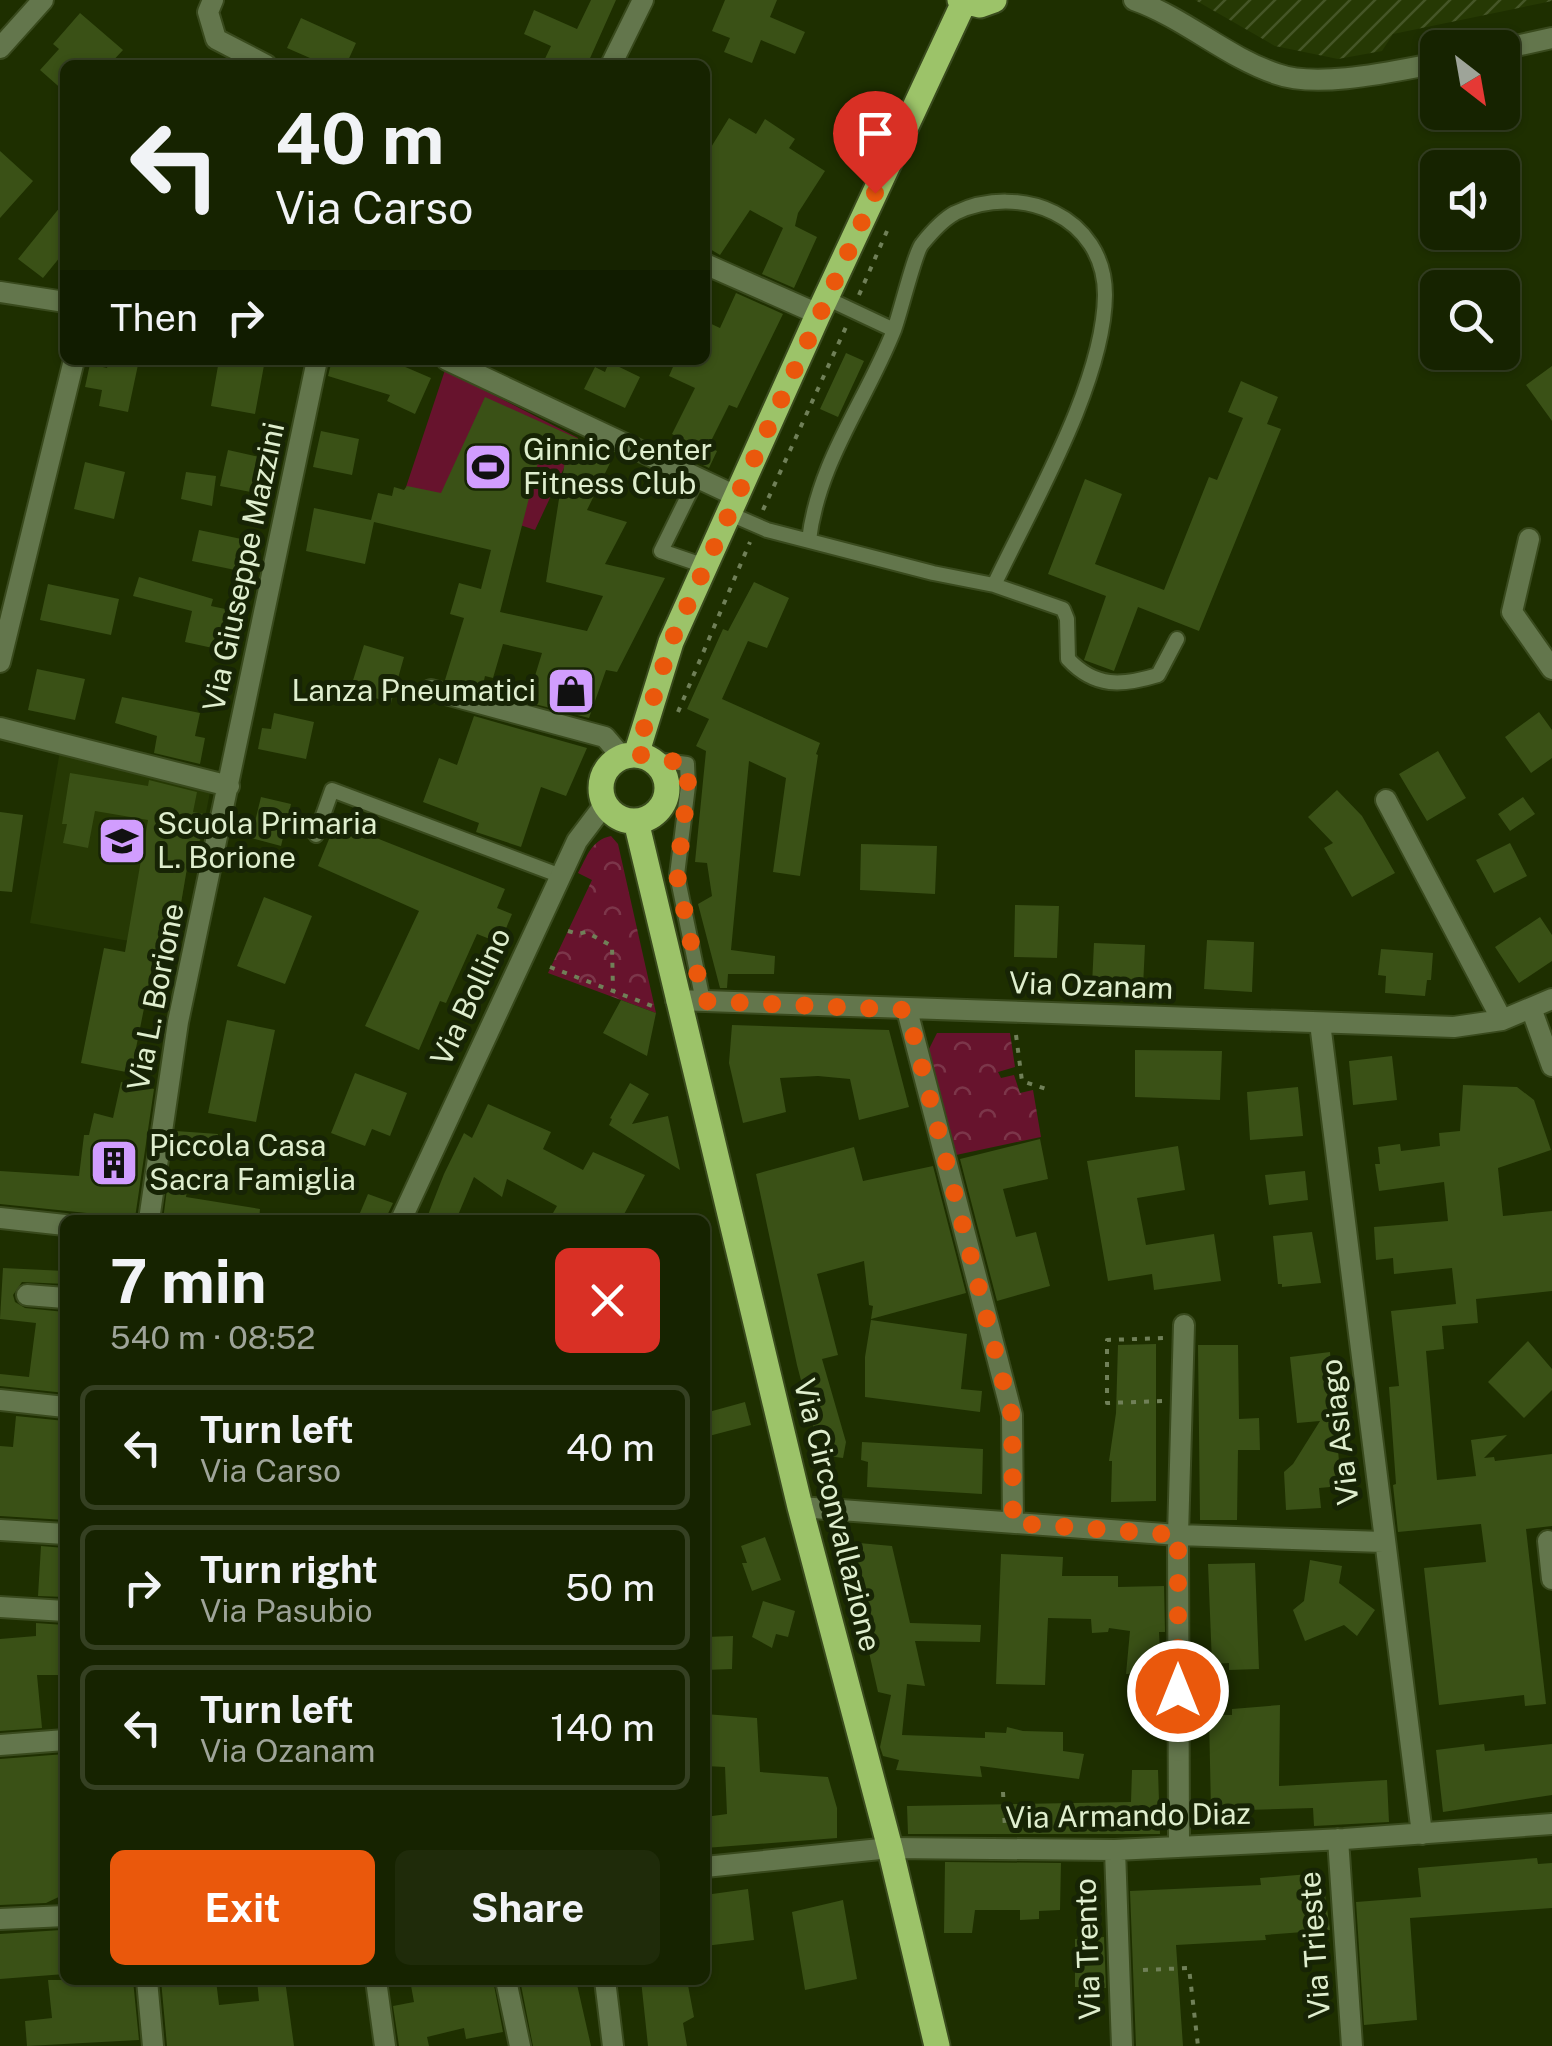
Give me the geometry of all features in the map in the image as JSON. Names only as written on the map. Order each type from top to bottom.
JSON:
[{"type":"main road","points":[[636,757],[671,642],[962,1],[980,5],[994,0]]},
{"type":"main road","points":[[636,757],[664,775],[666,795],[655,813],[636,821],[624,820],[601,796],[602,776],[613,762],[636,757]]},
{"type":"main road","name":"Via Circonvallazione","points":[[636,821],[668,1004],[890,1848],[938,2046]]},
{"type":"street","points":[[0,48],[42,0]]},
{"type":"street","points":[[213,0],[208,12],[223,56]]},
{"type":"street","points":[[614,60],[643,0]]},
{"type":"street","points":[[1134,0],[1280,76],[1355,77],[1420,66]]},
{"type":"street","points":[[1520,45],[1552,38]]},
{"type":"street","points":[[710,266],[822,306]]},
{"type":"street","points":[[0,292],[60,301]]},
{"type":"street","points":[[0,662],[73,365]]},
{"type":"street","name":"Via Giuseppe Mazzini","points":[[230,786],[316,365]]},
{"type":"street","points":[[459,365],[697,478],[732,504]]},
{"type":"street","points":[[1529,539],[1512,612],[1552,669]]},
{"type":"street","points":[[431,690],[605,737],[636,757]]},
{"type":"street","points":[[0,728],[230,786]]},
{"type":"street","name":"Via L. Borione","points":[[150,1215],[178,1022],[230,786]]},
{"type":"street","points":[[1386,800],[1502,1020]]},
{"type":"street","name":"Via Bollino","points":[[403,1215],[560,876],[577,842],[605,804]]},
{"type":"street","name":"Via Ozanam","points":[[668,1004],[703,1001],[1454,1028],[1502,1020],[1552,999]]},
{"type":"street","points":[[1531,1008],[1552,1066]]},
{"type":"street","points":[[907,1010],[1012,1416],[1013,1523]]},
{"type":"street","name":"Via Asiago","points":[[1320,1023],[1422,1834]]},
{"type":"street","points":[[0,1218],[60,1224]]},
{"type":"street","points":[[27,1295],[60,1298]]},
{"type":"street","points":[[1178,1847],[1178,1535],[1183,1331]]},
{"type":"street","points":[[0,1400],[60,1406]]},
{"type":"street","points":[[800,1508],[1178,1535],[1383,1542]]},
{"type":"street","points":[[0,1530],[60,1534]]},
{"type":"street","points":[[1548,1541],[1552,1578]]},
{"type":"street","points":[[0,1607],[60,1611]]},
{"type":"street","points":[[0,1745],[60,1740]]},
{"type":"street","name":"Via Armando Diaz","points":[[710,1866],[890,1848],[1115,1850],[1552,1824]]},
{"type":"street","name":"Via Trieste","points":[[1338,1839],[1352,2046]]},
{"type":"street","name":"Via Trento","points":[[1115,1850],[1122,2046]]},
{"type":"street","points":[[0,1919],[60,1916]]},
{"type":"street","points":[[147,1985],[153,2046]]},
{"type":"street","points":[[377,1985],[385,2046]]},
{"type":"street","points":[[507,1985],[520,2046]]},
{"type":"street","points":[[605,1985],[613,2046]]},
{"type":"lane","points":[[809,540],[813,504],[857,403],[879,368],[906,296],[918,248],[952,214],[997,200],[1032,202],[1072,222],[1097,255],[1105,294],[1088,378],[1050,474],[994,585]]},
{"type":"lane","points":[[822,306],[853,311],[894,330]]},
{"type":"lane","points":[[697,478],[661,552],[705,566]]},
{"type":"lane","points":[[732,504],[756,526],[933,574],[994,585],[1064,610],[1068,660],[1084,676],[1106,682],[1134,682],[1158,675],[1177,639]]},
{"type":"lane","points":[[636,757],[687,764],[677,875],[703,1001]]},
{"type":"lane","points":[[316,835],[332,790],[560,876]]},
{"type":"path","points":[[678,712],[891,222]]},
{"type":"path","points":[[568,931],[586,932],[612,946],[613,991]]},
{"type":"path","points":[[550,967],[613,991],[668,1004]]},
{"type":"path","points":[[1014,1014],[1022,1082],[1049,1090]]},
{"type":"path","points":[[1182,1401],[1107,1403],[1107,1340],[1183,1331]]},
{"type":"path","points":[[1003,1792],[1006,1849]]},
{"type":"path","points":[[1119,1972],[1190,1968],[1198,2046]]},
{"type":"shaded area","points":[[1195,0],[1552,1],[1393,34],[1382,51],[1338,59],[1275,46]]},
{"type":"shaded area","name":"Scuola Primaria L. Borione","points":[[60,751],[211,787],[195,869],[187,869],[173,949],[30,923]]},
{"type":"green space","name":"Ginnic Center Fitness Club","points":[[445,370],[578,438],[535,530],[403,496]]},
{"type":"green space","points":[[611,836],[618,844],[656,1013],[548,973],[592,880],[578,873],[594,845]]},
{"type":"green space","points":[[937,1033],[1010,1033],[1015,1067],[998,1072],[1001,1078],[1014,1075],[1020,1093],[1033,1090],[1041,1137],[956,1155],[927,1053]]},
{"type":"building","points":[[591,0],[616,0],[589,60],[544,60],[551,46],[524,34],[534,10],[577,29]]},
{"type":"building","points":[[725,0],[777,0],[770,17],[805,32],[795,54],[761,40],[752,63],[724,52],[730,38],[712,31]]},
{"type":"building","points":[[80,13],[123,50],[114,60],[60,60],[60,88],[40,70],[59,49],[53,44]]},
{"type":"building","points":[[301,18],[356,43],[348,60],[315,60],[287,48]]},
{"type":"building","points":[[729,118],[756,134],[765,119],[795,139],[789,148],[825,171],[798,213],[795,226],[817,237],[794,288],[762,274],[783,228],[750,210],[720,255],[710,249],[710,149]]},
{"type":"building","points":[[0,151],[33,181],[0,218]]},
{"type":"building","points":[[60,207],[60,257],[43,278],[18,259]]},
{"type":"building","points":[[736,293],[783,314],[737,408],[729,405],[708,447],[717,451],[709,468],[677,452],[684,440],[672,434],[695,388],[669,376],[674,365],[710,365],[710,323],[720,328]]},
{"type":"building","points":[[846,353],[864,361],[838,417],[820,409]]},
{"type":"building","points":[[90,365],[138,365],[128,412],[99,406],[102,390],[85,387]]},
{"type":"building","points":[[218,365],[264,365],[255,414],[211,406]]},
{"type":"building","points":[[331,365],[401,365],[431,378],[415,414],[387,401],[390,395],[328,376]]},
{"type":"building","points":[[608,365],[615,365],[640,377],[625,408],[584,389],[595,367],[605,372]]},
{"type":"building","points":[[1552,366],[1552,421],[1526,385]]},
{"type":"building","points":[[1241,381],[1278,397],[1267,424],[1281,429],[1199,631],[1138,607],[1114,671],[1084,660],[1106,596],[1048,574],[1085,479],[1122,494],[1095,564],[1164,590],[1209,477],[1217,480],[1243,418],[1228,412]]},
{"type":"building","points":[[485,397],[614,455],[587,510],[627,522],[605,564],[665,578],[617,672],[606,670],[589,718],[527,702],[542,653],[503,644],[493,678],[485,676],[482,689],[445,680],[464,618],[450,614],[459,583],[481,589],[491,550],[374,522],[365,564],[306,551],[314,508],[371,520],[378,493],[392,496],[394,487],[404,490],[407,486],[441,493]],"holes":[[[543,443],[567,448],[546,582],[603,596],[587,631],[500,612]]]},
{"type":"building","points":[[321,431],[359,439],[352,475],[313,467]]},
{"type":"building","points":[[228,450],[269,459],[261,494],[220,486]]},
{"type":"building","points":[[85,462],[125,472],[114,519],[74,509]]},
{"type":"building","points":[[186,472],[216,476],[212,506],[181,499]]},
{"type":"building","points":[[199,530],[246,540],[240,571],[192,561]]},
{"type":"building","points":[[139,577],[213,599],[211,606],[230,610],[222,650],[185,642],[192,611],[133,596]]},
{"type":"building","points":[[754,582],[789,598],[767,648],[748,641],[722,699],[820,743],[800,876],[773,872],[786,778],[749,761],[731,950],[775,956],[774,974],[728,974],[727,988],[720,988],[698,904],[712,896],[707,863],[695,862],[706,751],[696,746],[709,719],[687,709],[723,629],[728,631]]},
{"type":"building","points":[[48,584],[119,599],[111,635],[40,620]]},
{"type":"building","points":[[364,645],[404,657],[391,703],[350,690]]},
{"type":"building","points":[[37,669],[85,679],[75,720],[28,710]]},
{"type":"building","points":[[122,697],[200,713],[195,736],[205,738],[200,764],[154,753],[157,736],[115,723]]},
{"type":"building","points":[[1539,712],[1552,730],[1552,758],[1531,773],[1505,737]]},
{"type":"building","points":[[274,713],[314,722],[306,759],[258,749],[262,728],[271,729]]},
{"type":"building","points":[[474,716],[587,748],[566,796],[541,787],[521,847],[476,832],[479,823],[423,802],[439,758],[457,765]]},
{"type":"building","points":[[1438,751],[1466,798],[1427,821],[1399,774]]},
{"type":"building","points":[[70,773],[148,786],[149,780],[197,792],[193,812],[204,814],[195,869],[187,868],[177,927],[161,924],[131,1073],[81,1063],[104,948],[125,952],[148,820],[95,811],[88,848],[63,843]]},
{"type":"building","points":[[1337,790],[1362,816],[1395,873],[1352,897],[1324,848],[1333,843],[1308,817]]},
{"type":"building","points":[[261,797],[291,804],[281,846],[251,838]]},
{"type":"building","points":[[1523,797],[1535,814],[1510,831],[1498,814]]},
{"type":"building","points":[[0,812],[23,815],[12,892],[0,891]]},
{"type":"building","points":[[336,822],[505,889],[497,908],[512,914],[500,943],[477,934],[446,1003],[440,1001],[419,1050],[365,1026],[419,911],[318,866]]},
{"type":"building","points":[[1510,843],[1527,876],[1494,893],[1476,860]]},
{"type":"building","points":[[861,844],[937,846],[935,894],[860,890]]},
{"type":"building","points":[[264,897],[312,916],[285,984],[237,966]]},
{"type":"building","points":[[1015,905],[1059,906],[1057,958],[1014,957]]},
{"type":"building","points":[[1540,917],[1552,935],[1552,961],[1519,983],[1495,947]]},
{"type":"building","points":[[1207,940],[1254,942],[1252,992],[1204,989]]},
{"type":"building","points":[[1094,943],[1145,945],[1143,987],[1092,985]]},
{"type":"building","points":[[1381,949],[1433,953],[1425,996],[1385,993],[1386,976],[1378,975]]},
{"type":"building","points":[[621,1000],[656,1013],[647,1056],[603,1033]]},
{"type":"building","points":[[227,1020],[275,1030],[256,1122],[208,1113]]},
{"type":"building","points":[[732,1025],[889,1030],[909,1107],[859,1120],[850,1079],[780,1078],[786,1112],[743,1123],[729,1063]]},
{"type":"building","points":[[1135,1050],[1222,1051],[1220,1100],[1135,1097]]},
{"type":"building","points":[[1392,1056],[1397,1100],[1353,1105],[1349,1061]]},
{"type":"building","points":[[355,1073],[407,1093],[390,1136],[372,1129],[365,1146],[331,1133]]},
{"type":"building","name":"Piccola Casa Sacra Famiglia","points":[[121,1082],[154,1089],[135,1215],[0,1204],[0,1171],[79,1176],[84,1135],[89,1135],[94,1113],[113,1118]]},
{"type":"building","points":[[630,1083],[649,1094],[632,1124],[668,1116],[680,1170],[609,1125]]},
{"type":"building","points":[[1463,1085],[1517,1087],[1534,1100],[1551,1150],[1498,1168],[1503,1216],[1552,1211],[1552,1291],[1476,1299],[1478,1323],[1442,1326],[1444,1349],[1426,1351],[1437,1480],[1476,1476],[1471,1440],[1507,1435],[1484,1458],[1494,1457],[1495,1461],[1552,1454],[1552,1526],[1526,1529],[1546,1704],[1525,1706],[1524,1695],[1439,1705],[1424,1568],[1486,1562],[1481,1524],[1398,1532],[1389,1387],[1399,1386],[1391,1311],[1456,1304],[1452,1268],[1394,1274],[1393,1258],[1376,1260],[1374,1227],[1448,1221],[1444,1182],[1379,1191],[1375,1164],[1380,1164],[1378,1147],[1400,1144],[1401,1151],[1440,1146],[1439,1133],[1460,1131]]},
{"type":"building","points":[[1298,1087],[1303,1136],[1250,1140],[1247,1092]]},
{"type":"building","points":[[488,1104],[551,1132],[543,1149],[583,1170],[593,1152],[645,1175],[624,1215],[552,1215],[557,1206],[507,1179],[502,1197],[474,1177],[458,1215],[428,1215],[464,1133],[472,1138]]},
{"type":"building","points":[[176,1131],[218,1134],[211,1157],[173,1150]]},
{"type":"building","points":[[1040,1139],[1048,1179],[1003,1189],[1016,1237],[1036,1232],[1050,1286],[997,1301],[960,1159]]},
{"type":"building","points":[[1178,1146],[1185,1190],[1137,1198],[1146,1245],[1214,1234],[1221,1281],[1154,1290],[1152,1274],[1108,1281],[1087,1161]]},
{"type":"building","points":[[854,1147],[863,1181],[933,1166],[966,1293],[871,1319],[873,1306],[869,1305],[864,1261],[817,1274],[838,1355],[822,1359],[846,1442],[843,1458],[821,1455],[823,1436],[815,1434],[797,1365],[756,1174]]},
{"type":"building","points":[[1305,1171],[1308,1200],[1269,1205],[1265,1175]]},
{"type":"building","points":[[167,1189],[187,1191],[186,1197],[260,1209],[259,1215],[164,1215]]},
{"type":"building","points":[[368,1194],[393,1203],[387,1215],[359,1215]]},
{"type":"building","points":[[1312,1232],[1321,1283],[1282,1287],[1278,1284],[1273,1236]]},
{"type":"building","points":[[3,1268],[60,1271],[60,1284],[22,1282],[13,1295],[15,1302],[25,1308],[60,1312],[60,1392],[0,1386],[0,1374],[29,1377],[36,1323],[0,1319]]},
{"type":"building","points":[[871,1320],[967,1334],[961,1389],[982,1391],[980,1412],[865,1397],[865,1357]]},
{"type":"building","points":[[1528,1341],[1552,1369],[1552,1390],[1524,1418],[1488,1382]]},
{"type":"building","points":[[1156,1344],[1156,1501],[1111,1502],[1109,1461],[1116,1413],[1118,1345]]},
{"type":"building","points":[[1198,1345],[1238,1345],[1239,1419],[1259,1418],[1260,1450],[1238,1450],[1237,1520],[1200,1520]]},
{"type":"building","points":[[1330,1352],[1341,1486],[1319,1488],[1321,1508],[1286,1510],[1284,1472],[1320,1421],[1297,1423],[1290,1357]]},
{"type":"building","points":[[745,1402],[751,1425],[710,1436],[710,1412]]},
{"type":"building","points":[[16,1416],[60,1420],[60,1520],[0,1516],[0,1446],[13,1447]]},
{"type":"building","points":[[862,1442],[983,1449],[982,1494],[867,1487],[868,1462],[861,1460]]},
{"type":"building","points":[[765,1537],[781,1580],[752,1591],[742,1563],[747,1563],[741,1546]]},
{"type":"building","points":[[859,1543],[892,1546],[910,1623],[981,1625],[980,1642],[915,1641],[925,1686],[907,1684],[902,1735],[985,1738],[985,1732],[1006,1733],[1007,1727],[1063,1732],[1063,1751],[1084,1754],[1079,1779],[980,1766],[982,1777],[896,1770],[899,1760],[883,1756],[880,1747],[891,1695],[878,1692],[848,1560]]},
{"type":"building","points":[[41,1546],[60,1548],[60,1597],[38,1596]]},
{"type":"building","points":[[1001,1554],[1063,1557],[1062,1576],[1118,1576],[1118,1587],[1164,1586],[1165,1632],[1159,1632],[1161,1673],[1126,1674],[1130,1631],[1109,1628],[1108,1632],[1092,1633],[1091,1619],[1048,1618],[1045,1685],[996,1684]]},
{"type":"building","points":[[1310,1560],[1342,1566],[1339,1583],[1375,1610],[1357,1636],[1344,1625],[1305,1641],[1293,1610],[1304,1601]]},
{"type":"building","points":[[1255,1563],[1259,1669],[1229,1670],[1229,1663],[1212,1664],[1208,1564]]},
{"type":"building","points":[[763,1601],[795,1611],[788,1637],[776,1634],[772,1648],[752,1637]]},
{"type":"building","points":[[36,1623],[60,1625],[60,1675],[37,1675],[42,1728],[0,1731],[0,1639],[36,1636]]},
{"type":"building","points":[[733,1636],[732,1669],[710,1670],[710,1637]]},
{"type":"building","points":[[1280,1705],[1279,1786],[1387,1780],[1389,1822],[1314,1826],[1313,1808],[1211,1811],[1209,1715],[1232,1715],[1232,1709]]},
{"type":"building","points":[[710,1714],[757,1718],[760,1772],[828,1777],[837,1808],[837,1838],[710,1848],[710,1816],[727,1814],[725,1767],[710,1766]]},
{"type":"building","points":[[1484,1744],[1485,1751],[1552,1744],[1552,1795],[1443,1812],[1436,1750]]},
{"type":"building","points":[[60,1754],[60,1896],[46,1903],[0,1905],[0,1759]]},
{"type":"building","points":[[1132,1770],[1158,1770],[1160,1834],[908,1834],[907,1806],[1131,1802]]},
{"type":"building","points":[[1537,1858],[1538,1864],[1552,1863],[1552,1908],[1410,1918],[1417,2020],[1364,2025],[1356,1902],[1421,1897],[1418,1868]]},
{"type":"building","points":[[945,1862],[1061,1863],[1060,1910],[1039,1911],[1039,1919],[1020,1920],[1020,1910],[975,1910],[972,1933],[944,1933]]},
{"type":"building","points":[[1322,1873],[1330,1930],[1265,1935],[1266,1940],[1176,1945],[1183,2046],[1136,2046],[1130,1891],[1261,1885],[1260,1878]]},
{"type":"building","points":[[748,1889],[754,1940],[710,1945],[710,1894]]},
{"type":"building","points":[[843,1900],[857,1979],[805,1990],[792,1912]]},
{"type":"building","points":[[60,1930],[60,1974],[0,1979],[0,1934]]},
{"type":"building","points":[[1104,1937],[1106,1988],[1075,1987],[1075,1939]]},
{"type":"building","points":[[48,1980],[60,1980],[60,1985],[134,1985],[139,2040],[27,2046],[25,2021],[52,2018]]},
{"type":"building","points":[[161,1985],[217,1985],[219,2005],[259,2001],[257,1985],[286,1985],[294,2046],[167,2046]]},
{"type":"building","points":[[411,1985],[494,1985],[503,2032],[466,2039],[464,2028],[427,2037],[429,2046],[399,2046],[393,2006],[414,2002]]},
{"type":"building","points":[[521,1985],[577,1985],[591,2046],[533,2046]]},
{"type":"building","points":[[642,1985],[688,1985],[694,2017],[683,2023],[687,2046],[648,2046]]},
{"type":"place","name":"Ginnic Center Fitness Club","points":[[488,467]]},
{"type":"place","name":"Lanza Pneumatici","points":[[571,691]]},
{"type":"place","name":"Scuola Primaria L. Borione","points":[[122,841]]},
{"type":"place","name":"Piccola Casa Sacra Famiglia","points":[[114,1163]]},
{"type":"route","points":[[875,193],[671,642],[636,754],[687,764],[677,875],[703,1001],[907,1010],[1012,1416],[1013,1523],[1178,1535],[1178,1691]]}]
